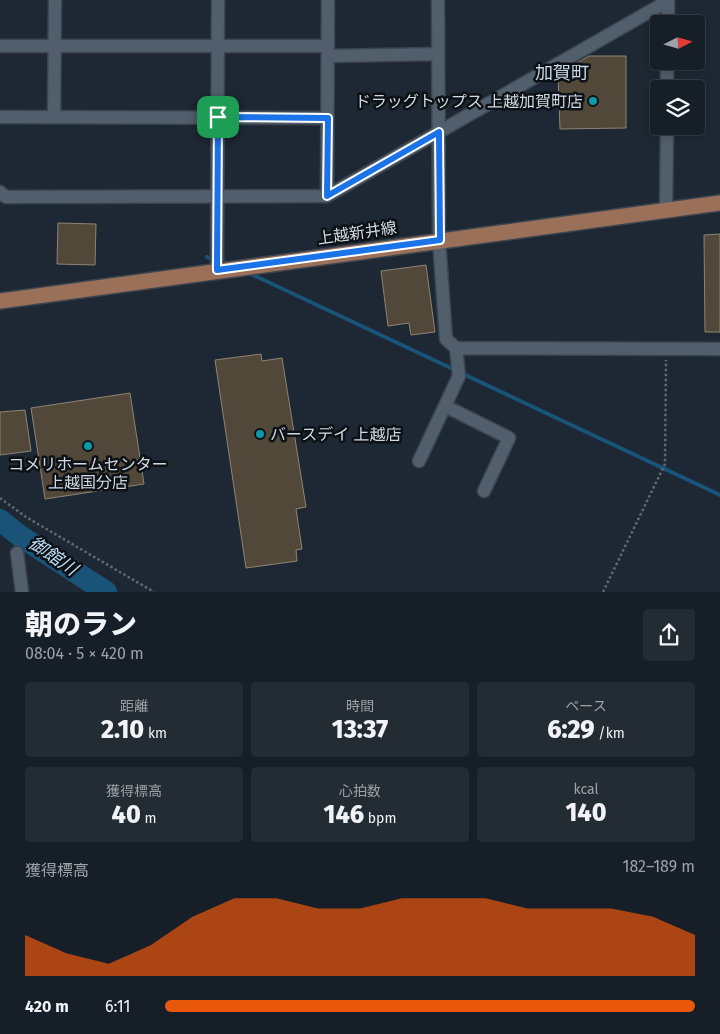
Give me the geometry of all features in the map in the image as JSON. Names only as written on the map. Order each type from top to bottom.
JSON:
[{"type":"main road","name":"上越新井線","points":[[0,301],[720,203]]},
{"type":"street","points":[[54,117],[55,0]]},
{"type":"street","points":[[217,270],[218,0]]},
{"type":"street","points":[[327,196],[328,0]]},
{"type":"street","points":[[438,0],[440,240],[446,340],[456,348],[720,349]]},
{"type":"street","points":[[0,192],[6,197],[327,196],[668,0],[668,15]]},
{"type":"street","points":[[0,46],[218,46],[438,54]]},
{"type":"street","points":[[0,117],[328,118]]},
{"type":"street","points":[[666,210],[667,135]]},
{"type":"street","points":[[419,461],[459,376],[456,348]]},
{"type":"street","points":[[445,406],[509,438],[484,491]]},
{"type":"street","points":[[17,553],[22,592]]},
{"type":"path","points":[[603,592],[665,464],[666,348]]},
{"type":"path","points":[[0,498],[26,517],[154,592]]},
{"type":"building","name":"ドラッグトップス 上越加賀町店","points":[[589,56],[626,56],[626,128],[560,129],[558,74]]},
{"type":"building","points":[[58,223],[96,224],[95,265],[57,264]]},
{"type":"building","points":[[720,234],[720,332],[705,332],[704,235]]},
{"type":"building","points":[[426,265],[435,332],[411,335],[409,323],[388,326],[381,271]]},
{"type":"building","name":"バースデイ 上越店","points":[[261,354],[262,361],[282,358],[306,507],[296,509],[302,549],[296,550],[297,561],[246,568],[215,360]]},
{"type":"building","name":"コメリホームセンター 上越国分店","points":[[130,393],[144,484],[45,499],[31,408]]},
{"type":"building","points":[[25,410],[31,451],[0,455],[0,412]]},
{"type":"waterway","points":[[207,257],[229,264]]},
{"type":"waterway","points":[[249,273],[455,370]]},
{"type":"waterway","points":[[461,373],[720,495]]},
{"type":"waterway","name":"御館川","points":[[0,520],[20,536],[106,592]]},
{"type":"place","name":"ドラッグトップス 上越加賀町店","points":[[593,101]]},
{"type":"place","name":"バースデイ 上越店","points":[[260,434]]},
{"type":"place","name":"コメリホームセンター 上越国分店","points":[[88,446]]},
{"type":"district","name":"加賀町","points":[[562,73]]},
{"type":"route","points":[[218,117],[328,118],[327,196],[439,132],[440,240],[217,270],[218,117]]}]
